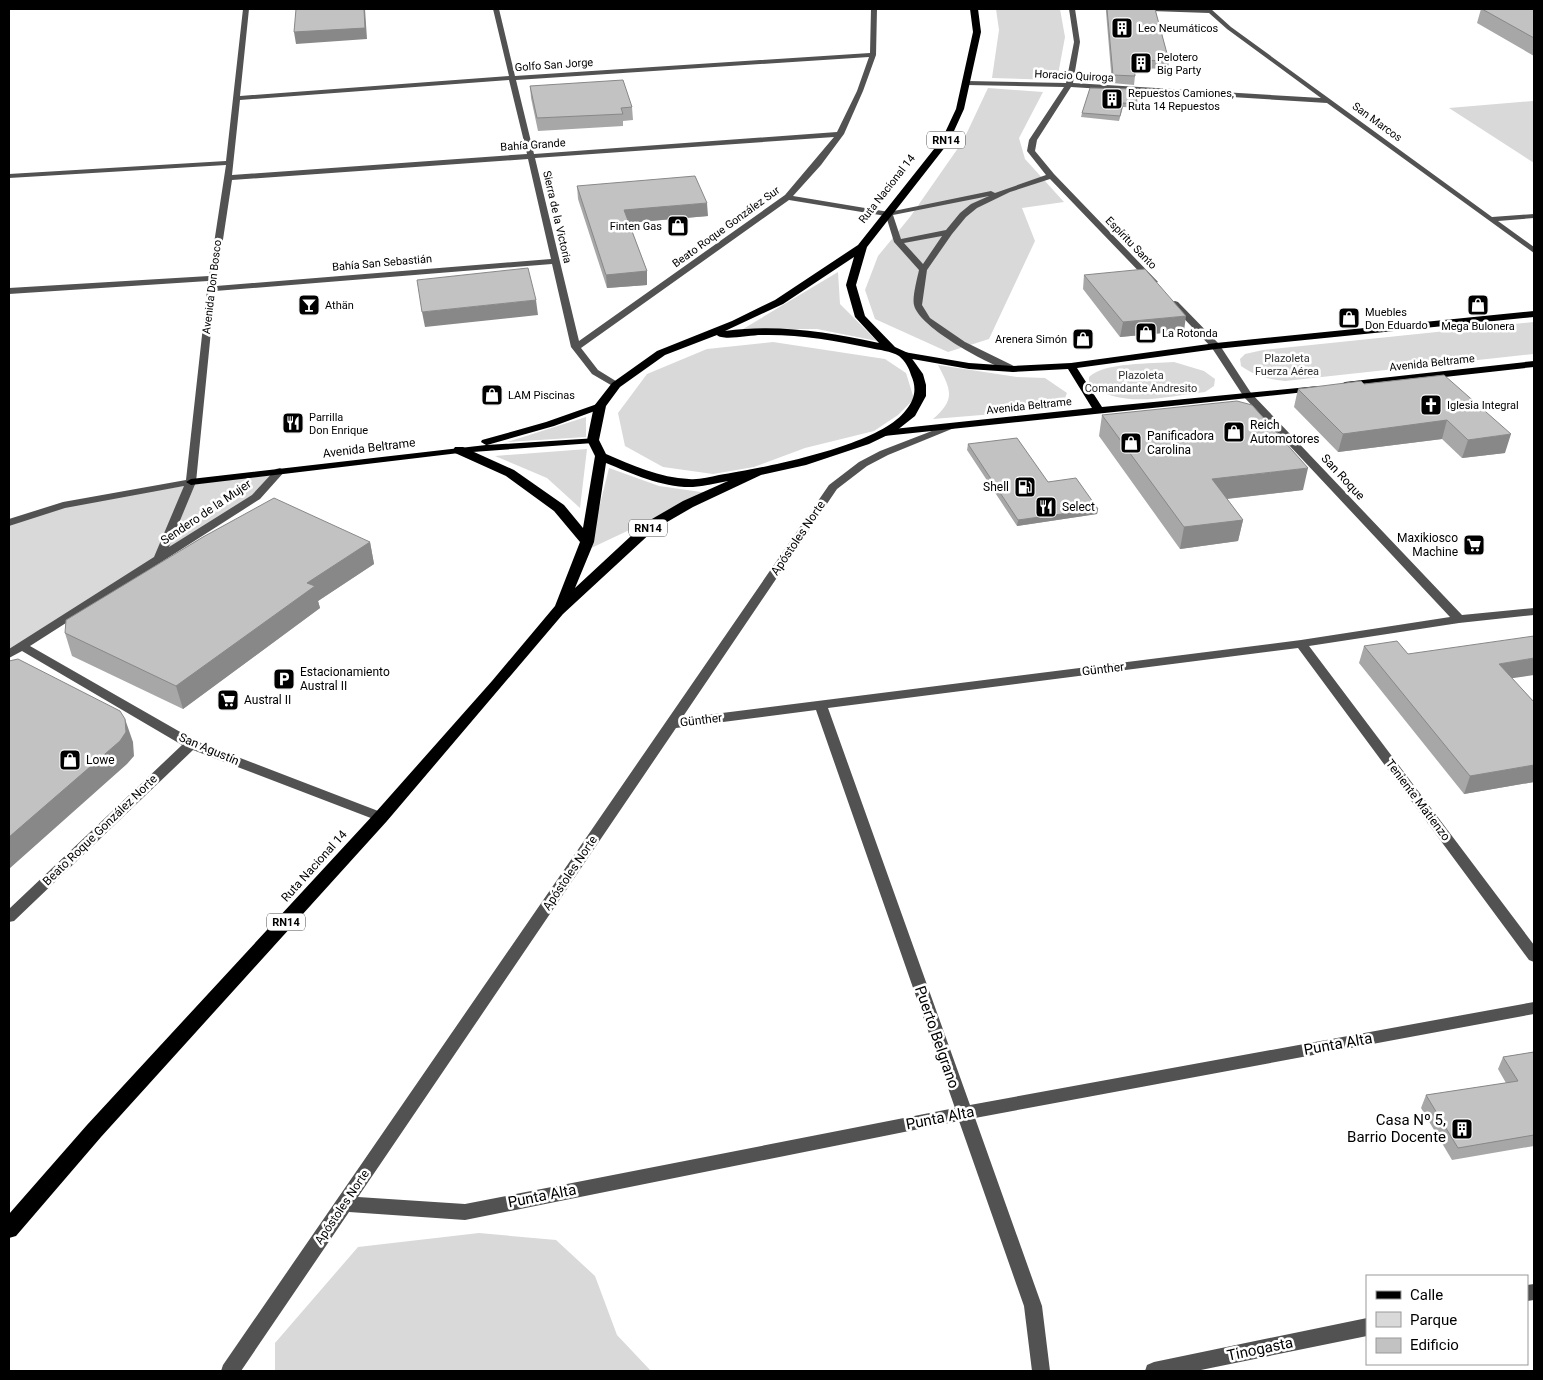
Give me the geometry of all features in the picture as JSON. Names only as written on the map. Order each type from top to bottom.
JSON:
[{"type":"highway","name":"Ruta Nacional 14","points":[[593,440],[600,406],[616,385],[661,353],[736,323],[779,302],[862,248],[946,140],[960,109],[967,83],[977,32],[974,9]]},
{"type":"highway","name":"Ruta Nacional 14","points":[[862,248],[851,285],[860,316],[891,349]]},
{"type":"highway","name":"Ruta Nacional 14","points":[[558,610],[587,542],[601,456],[641,474],[688,483],[756,473],[820,459],[884,433],[909,416],[920,396],[917,374],[904,355],[891,349],[856,341],[812,335],[765,332],[730,334],[691,340]]},
{"type":"highway","points":[[593,440],[601,456]]},
{"type":"highway","points":[[460,450],[510,473],[559,508],[587,542]]},
{"type":"highway","name":"Ruta Nacional 14","points":[[9,1229],[94,1131],[381,817],[498,684],[558,610],[650,526],[688,504],[756,473]]},
{"type":"main road","points":[[904,355],[969,366],[1013,369],[1071,366],[1216,346],[1534,314]]},
{"type":"main road","name":"Avenida Beltrame","points":[[884,433],[1534,364]]},
{"type":"main road","points":[[1071,366],[1099,411]]},
{"type":"main road","name":"Avenida Beltrame","points":[[460,450],[550,424],[600,406]]},
{"type":"main road","name":"Avenida Beltrame","points":[[280,471],[460,450],[593,440]]},
{"type":"main road","name":"Sendero de la Mujer","points":[[191,482],[280,471]]},
{"type":"street","name":"Avenida Don Bosco","points":[[158,560],[191,482],[211,289],[228,178],[228,163],[246,9]]},
{"type":"street","name":"Sierra de la Victoria","points":[[496,9],[576,347],[595,372],[616,385]]},
{"type":"street","name":"Beato Roque González Sur","points":[[576,347],[788,197],[818,163],[840,134],[860,92],[873,55],[874,9]]},
{"type":"street","points":[[1069,85],[1077,42],[1072,9]]},
{"type":"street","points":[[1150,9],[1209,10]]},
{"type":"street","name":"San Marcos","points":[[1209,10],[1229,28],[1534,251]]},
{"type":"street","name":"Golfo San Jorge","points":[[236,98],[873,55]]},
{"type":"street","name":"Horacio Quiroga","points":[[967,83],[1069,85],[1330,101]]},
{"type":"street","name":"Espíritu Santo","points":[[1069,85],[1033,140],[1031,151],[1051,176],[1161,290]]},
{"type":"street","name":"Bahía Grande","points":[[228,178],[840,134]]},
{"type":"street","points":[[9,176],[228,163]]},
{"type":"street","points":[[788,197],[889,214],[1007,190],[1051,176]]},
{"type":"street","points":[[1007,190],[974,206],[963,215],[949,232],[923,270],[918,305],[927,320],[962,344],[1013,369]]},
{"type":"street","points":[[889,214],[898,242],[923,270]]},
{"type":"street","points":[[1491,219],[1534,216]]},
{"type":"street","points":[[898,242],[949,232]]},
{"type":"street","name":"Bahía San Sebastián","points":[[211,289],[556,261]]},
{"type":"street","points":[[9,291],[213,278]]},
{"type":"street","points":[[1168,297],[1216,346]]},
{"type":"street","name":"San Roque","points":[[1216,346],[1247,395],[1459,619]]},
{"type":"street","name":"Apóstoles Norte","points":[[230,1371],[833,487],[870,460],[954,426]]},
{"type":"street","name":"Sendero de la Mujer","points":[[9,654],[256,497],[280,471]]},
{"type":"street","name":"Sendero de la Mujer","points":[[9,523],[63,505],[191,482]]},
{"type":"street","name":"Günther","points":[[671,724],[1301,644],[1459,619],[1534,611]]},
{"type":"street","name":"Teniente Matienzo","points":[[1301,644],[1534,956]]},
{"type":"street","name":"San Agustín","points":[[21,646],[191,744],[381,817]]},
{"type":"street","name":"Puerto Belgrano","points":[[821,705],[1032,1306],[1041,1371]]},
{"type":"street","name":"Beato Roque González Norte","points":[[9,917],[191,744]]},
{"type":"street","name":"Punta Alta","points":[[344,1204],[464,1212],[964,1113],[1534,1008]]},
{"type":"street","name":"Tinogasta","points":[[1154,1371],[1366,1327]]},
{"type":"green space","points":[[996,9],[1060,9],[1065,37],[1057,80],[992,78],[999,30]]},
{"type":"green space","points":[[988,88],[1043,92],[1019,138],[1025,159],[1064,202],[1022,208],[1035,241],[989,339],[948,352],[875,319],[865,290],[878,256],[910,217],[963,141]]},
{"type":"green space","points":[[1533,101],[1534,163],[1449,108]]},
{"type":"green space","points":[[838,272],[840,304],[877,341],[817,329],[743,329]]},
{"type":"green space","name":"Plazoleta Fuerza Aérea","points":[[1534,322],[1534,354],[1285,381],[1257,375],[1241,366],[1240,359],[1245,354],[1263,350]]},
{"type":"green space","points":[[773,342],[885,359],[906,373],[914,399],[898,415],[874,431],[805,448],[754,467],[713,474],[663,467],[625,446],[618,413],[647,374],[707,349]]},
{"type":"green space","name":"Plazoleta Comandante Andresito","points":[[1174,362],[1204,371],[1215,379],[1214,386],[1205,392],[1160,398],[1130,399],[1115,397],[1089,384],[1089,377],[1096,372],[1117,366]]},
{"type":"green space","points":[[938,365],[1017,377],[1045,378],[1067,393],[1063,403],[1053,409],[933,419],[945,406],[949,394],[946,381]]},
{"type":"green space","points":[[586,417],[586,437],[507,442]]},
{"type":"green space","points":[[587,449],[580,508],[547,478],[495,456]]},
{"type":"green space","points":[[609,468],[659,486],[708,493],[589,549]]},
{"type":"green space","points":[[280,471],[256,497],[9,654],[9,523],[63,505]]},
{"type":"green space","points":[[479,1233],[556,1240],[595,1276],[617,1335],[651,1371],[275,1371],[275,1343],[358,1247]]},
{"type":"building","points":[[296,9],[364,9],[365,28],[294,32]]},
{"type":"building","points":[[1107,9],[1155,9],[1169,61],[1134,60],[1135,76],[1113,75]]},
{"type":"building","points":[[1482,9],[1534,9],[1534,38]]},
{"type":"building","points":[[623,80],[632,107],[621,108],[623,114],[537,118],[530,86]]},
{"type":"building","points":[[1090,88],[1136,89],[1137,104],[1123,103],[1120,116],[1082,113]]},
{"type":"building","points":[[695,176],[707,203],[624,210],[647,271],[606,275],[577,186]]},
{"type":"building","points":[[528,268],[536,300],[422,312],[417,280]]},
{"type":"building","points":[[1145,269],[1186,316],[1123,322],[1084,275]]},
{"type":"building","points":[[1444,375],[1511,434],[1468,440],[1447,420],[1343,434],[1298,389],[1361,381],[1364,384]]},
{"type":"building","points":[[1237,401],[1252,405],[1308,468],[1212,479],[1243,520],[1184,527],[1102,415]]},
{"type":"building","points":[[1017,438],[1048,482],[1076,478],[1098,509],[1018,520],[968,444]]},
{"type":"building","points":[[274,498],[370,542],[307,583],[315,586],[176,686],[65,633],[66,620],[203,537]]},
{"type":"building","points":[[1534,636],[1534,658],[1499,664],[1534,702],[1534,765],[1470,776],[1364,646],[1397,641],[1408,654]]},
{"type":"building","name":"Lowe","points":[[18,659],[120,711],[125,719],[126,732],[120,741],[9,837],[9,661]]},
{"type":"building","points":[[1534,1052],[1534,1135],[1458,1148],[1426,1095],[1518,1081],[1503,1057]]},
{"type":"place","name":"Leo Neumáticos","points":[[1122,28]]},
{"type":"place","name":"Pelotero Big Party","points":[[1141,63]]},
{"type":"place","name":"Repuestos Camiones, Ruta 14 Repuestos","points":[[1112,99]]},
{"type":"place","name":"Finten Gas","points":[[678,226]]},
{"type":"place","name":"Athän","points":[[309,305]]},
{"type":"place","name":"Mega Bulonera","points":[[1478,305]]},
{"type":"place","name":"Muebles Don Eduardo","points":[[1349,318]]},
{"type":"place","name":"La Rotonda","points":[[1146,333]]},
{"type":"place","name":"Arenera Simón","points":[[1083,339]]},
{"type":"place","name":"LAM Piscinas","points":[[492,395]]},
{"type":"place","name":"Iglesia Integral","points":[[1431,405]]},
{"type":"place","name":"Parrilla Don Enrique","points":[[293,423]]},
{"type":"place","name":"Reich Automotores","points":[[1234,432]]},
{"type":"place","name":"Panificadora Carolina","points":[[1131,443]]},
{"type":"place","name":"Shell","points":[[1025,487]]},
{"type":"place","name":"Select","points":[[1046,507]]},
{"type":"place","name":"Maxikiosco Machine","points":[[1474,545]]},
{"type":"place","name":"Estacionamiento Austral II","points":[[284,679]]},
{"type":"place","name":"Austral II","points":[[228,700]]},
{"type":"place","name":"Lowe","points":[[70,760]]},
{"type":"place","name":"Casa Nº 5, Barrio Docente","points":[[1462,1129]]}]
